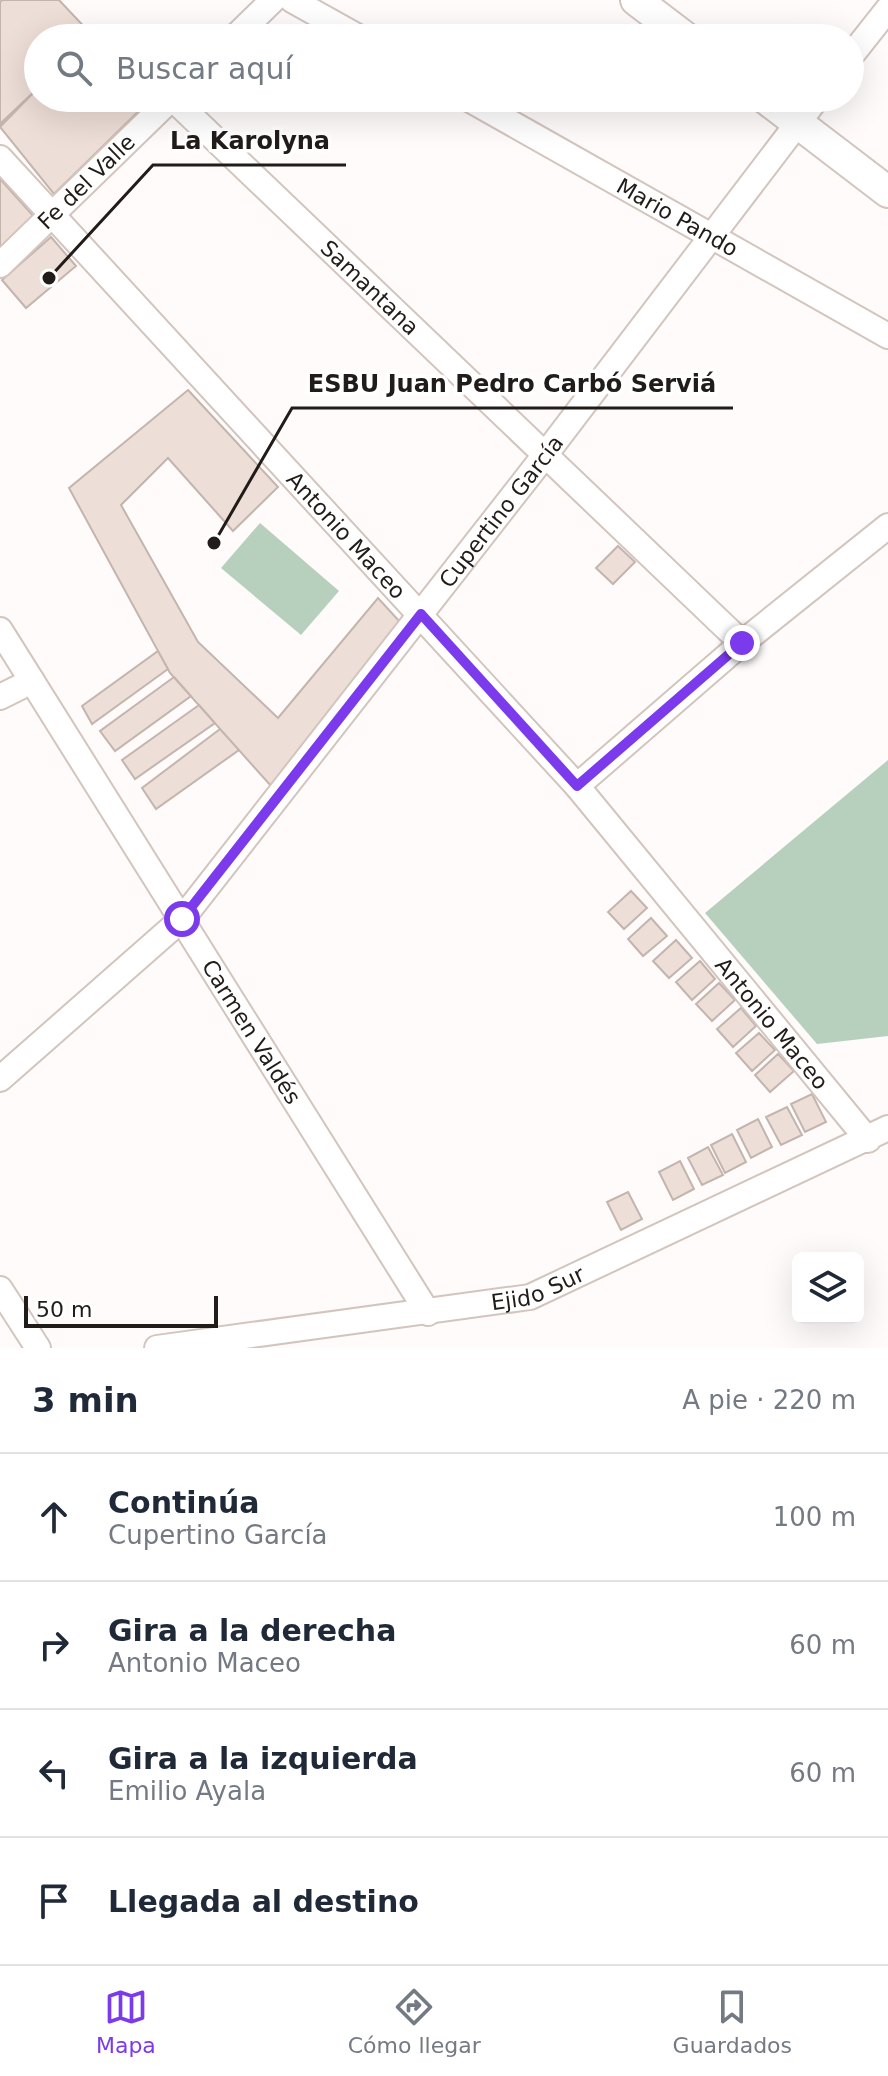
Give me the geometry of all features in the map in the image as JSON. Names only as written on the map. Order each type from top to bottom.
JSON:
[{"type":"street","points":[[248,24],[273,0]]},
{"type":"street","points":[[292,0],[335,24]]},
{"type":"street","points":[[636,0],[668,24]]},
{"type":"street","points":[[864,39],[888,9]]},
{"type":"street","name":"Fe del Valle","points":[[0,265],[158,112]]},
{"type":"street","name":"Samantana","points":[[187,112],[742,643]]},
{"type":"street","name":"Mario Pando","points":[[492,112],[888,336]]},
{"type":"street","points":[[783,112],[888,192]]},
{"type":"street","name":"Cupertino García","points":[[0,1079],[182,919],[545,455],[806,112]]},
{"type":"street","name":"Antonio Maceo","points":[[0,158],[577,786],[878,1134]]},
{"type":"street","points":[[577,786],[742,643],[888,526]]},
{"type":"street","name":"Carmen Valdés","points":[[0,630],[428,1313]]},
{"type":"street","points":[[0,697],[32,681]]},
{"type":"street","name":"Ejido Sur","points":[[157,1348],[530,1297],[878,1134]]},
{"type":"street","points":[[0,1289],[38,1348]]},
{"type":"green space","points":[[260,523],[339,591],[301,635],[221,568]]},
{"type":"green space","points":[[888,760],[888,1036],[817,1044],[705,913]]},
{"type":"building","points":[[59,0],[82,24],[24,24],[24,101],[0,124],[0,2]]},
{"type":"building","points":[[24,102],[24,112],[138,112],[54,194],[0,127]]},
{"type":"building","points":[[0,179],[36,219],[0,252]]},
{"type":"building","points":[[51,237],[76,266],[26,308],[2,280]]},
{"type":"building","points":[[188,390],[278,487],[233,531],[168,458],[121,505],[198,642],[278,718],[378,598],[401,623],[271,786],[170,673],[69,488]]},
{"type":"building","points":[[618,546],[635,562],[613,584],[596,568]]},
{"type":"building","points":[[158,651],[168,669],[92,724],[82,706]]},
{"type":"building","points":[[174,677],[191,696],[115,751],[100,731]]},
{"type":"building","points":[[199,705],[215,723],[135,779],[122,760]]},
{"type":"building","points":[[220,729],[239,750],[156,809],[142,788]]},
{"type":"building","points":[[631,891],[647,908],[624,929],[608,912]]},
{"type":"building","points":[[651,918],[667,936],[643,956],[628,939]]},
{"type":"building","points":[[676,940],[692,958],[669,978],[653,961]]},
{"type":"building","points":[[700,961],[715,979],[692,1000],[676,982]]},
{"type":"building","points":[[719,983],[735,1000],[712,1021],[696,1004]]},
{"type":"building","points":[[741,1008],[756,1026],[733,1047],[717,1029]]},
{"type":"building","points":[[759,1033],[775,1050],[752,1071],[736,1053]]},
{"type":"building","points":[[778,1054],[794,1071],[770,1092],[755,1075]]},
{"type":"building","points":[[812,1094],[826,1122],[805,1132],[791,1104]]},
{"type":"building","points":[[787,1107],[802,1135],[781,1145],[766,1117]]},
{"type":"building","points":[[758,1119],[772,1147],[751,1158],[737,1130]]},
{"type":"building","points":[[732,1134],[746,1162],[725,1173],[711,1145]]},
{"type":"building","points":[[708,1147],[723,1175],[702,1185],[688,1158]]},
{"type":"building","points":[[680,1161],[694,1189],[673,1200],[659,1172]]},
{"type":"building","points":[[628,1192],[642,1219],[621,1230],[607,1202]]},
{"type":"place","name":"La Karolyna","points":[[49,278]]},
{"type":"place","name":"ESBU Juan Pedro Carbó Serviá","points":[[214,543]]},
{"type":"route","points":[[182,919],[421,614],[577,786],[742,643]]}]
